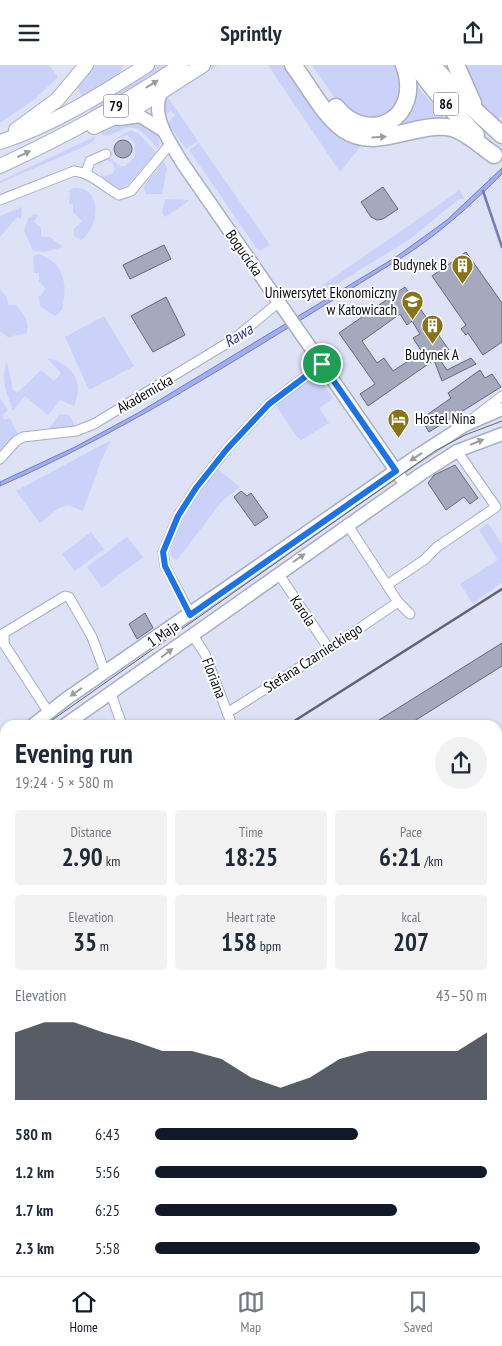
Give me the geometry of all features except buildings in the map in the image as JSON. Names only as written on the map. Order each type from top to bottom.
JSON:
[{"type":"highway","points":[[293,65],[331,119],[352,134],[366,138],[381,138],[447,127],[460,131],[478,141],[498,159]]},
{"type":"highway","points":[[307,65],[344,116],[356,123],[372,125],[391,120],[403,109],[410,90],[404,65]]},
{"type":"highway","name":"86","points":[[415,65],[478,141]]},
{"type":"highway","name":"86","points":[[432,65],[498,131]]},
{"type":"highway","points":[[456,65],[477,112]]},
{"type":"main road","points":[[0,141],[50,106],[66,92],[86,65]]},
{"type":"main road","name":"79","points":[[0,141],[26,134],[49,123],[147,65]]},
{"type":"main road","name":"79","points":[[0,166],[49,143],[117,106],[181,65]]},
{"type":"main road","name":"79","points":[[49,143],[110,121],[161,93],[203,65]]},
{"type":"street","name":"Bogucicka","points":[[161,93],[158,106],[164,131],[183,164],[405,484]]},
{"type":"street","name":"Bogucicka","points":[[110,121],[140,116],[164,131]]},
{"type":"street","points":[[0,200],[68,172],[86,173],[119,195],[124,194],[131,191],[171,143]]},
{"type":"street","points":[[86,173],[90,161],[106,154]]},
{"type":"street","name":"Akademicka","points":[[0,459],[16,441],[23,437],[76,431],[94,424],[283,307]]},
{"type":"street","points":[[190,615],[165,566],[163,552],[178,516],[196,488],[222,455],[269,404],[322,364]]},
{"type":"street","name":"1 Maja","points":[[40,720],[105,672],[396,471],[466,425],[502,396]]},
{"type":"street","name":"1 Maja","points":[[466,425],[502,409]]},
{"type":"street","name":"1 Maja","points":[[72,720],[405,484],[457,451],[502,434]]},
{"type":"street","points":[[387,585],[424,560],[437,547],[496,507],[457,451]]},
{"type":"street","points":[[347,524],[398,602],[410,614]]},
{"type":"street","name":"Karola","points":[[278,573],[329,649]]},
{"type":"street","points":[[49,713],[3,638],[4,633],[65,595],[74,603],[92,637],[105,672]]},
{"type":"street","name":"Stefana Czarnieckiego","points":[[227,713],[329,649],[398,602]]},
{"type":"street","name":"Floriana","points":[[192,634],[205,654],[230,720]]},
{"type":"street","points":[[111,694],[120,720]]},
{"type":"shaded area","points":[[0,65],[49,65],[58,77],[36,98],[0,123]]},
{"type":"shaded area","points":[[92,65],[124,65],[115,79],[82,97],[77,87]]},
{"type":"shaded area","points":[[156,65],[168,65],[91,112],[88,107]]},
{"type":"shaded area","points":[[208,65],[218,65],[168,98],[198,141],[186,149],[168,123],[175,115],[171,111],[165,115],[161,112],[163,98]]},
{"type":"shaded area","points":[[268,65],[288,65],[364,142],[340,172]]},
{"type":"shaded area","points":[[299,65],[302,65],[333,110],[354,126],[372,130],[391,126],[406,113],[416,85],[448,122],[424,124],[384,133],[369,133],[355,130],[333,113]]},
{"type":"shaded area","points":[[312,65],[401,65],[406,89],[388,116],[363,120],[340,105]]},
{"type":"shaded area","points":[[461,65],[502,65],[502,115],[497,120],[478,101]]},
{"type":"shaded area","points":[[137,119],[157,135],[159,139],[158,149],[138,129],[128,128],[110,135],[102,135],[101,132],[122,122]]},
{"type":"shaded area","points":[[131,130],[139,134],[156,152],[129,184],[119,189],[105,180],[101,174],[105,176],[113,173],[115,169],[112,162],[106,160],[99,164],[99,162],[109,157],[120,166],[126,166],[135,156],[135,144],[127,135],[110,142]]},
{"type":"shaded area","points":[[96,136],[93,142],[81,148],[0,183],[0,181]]},
{"type":"shaded area","points":[[199,143],[270,245],[260,251],[257,249],[189,150]]},
{"type":"shaded area","points":[[163,161],[167,167],[162,194],[145,194],[144,186]]},
{"type":"shaded area","points":[[73,188],[83,189],[90,193],[94,200],[95,217],[92,226],[81,240],[74,236],[74,229],[82,221],[73,212],[73,204],[69,204],[70,192],[67,192]]},
{"type":"shaded area","points":[[460,190],[464,199],[459,199],[410,239],[313,299],[307,296]]},
{"type":"shaded area","points":[[165,199],[189,201],[165,217],[162,213]]},
{"type":"shaded area","points":[[22,207],[21,219],[17,217],[0,237],[0,216]]},
{"type":"shaded area","points":[[34,214],[39,215],[34,221],[41,228],[41,237],[50,237],[63,247],[45,252],[33,251],[24,231],[28,219]]},
{"type":"shaded area","points":[[38,254],[54,263],[62,276],[65,292],[64,301],[62,310],[55,316],[40,306],[39,297],[46,289],[39,281],[39,273],[34,273],[33,256]]},
{"type":"shaded area","points":[[0,290],[7,297],[8,305],[15,305],[23,314],[27,325],[27,333],[8,337],[0,331]]},
{"type":"shaded area","points":[[104,316],[134,366],[89,390],[65,337]]},
{"type":"shaded area","points":[[47,358],[64,365],[74,375],[78,389],[74,406],[60,400],[48,415],[25,396],[13,410],[4,380],[7,362],[13,390],[17,393],[41,370],[54,381],[61,373]]},
{"type":"shaded area","points":[[316,374],[333,398],[319,408],[329,423],[301,440],[275,404]]},
{"type":"shaded area","points":[[0,398],[8,410],[2,415],[4,420],[10,418],[18,435],[0,455]]},
{"type":"shaded area","points":[[66,414],[70,416],[76,428],[48,430],[59,415]]},
{"type":"shaded area","points":[[111,440],[101,461],[83,511],[68,505],[59,508],[40,523],[16,491]]},
{"type":"shaded area","points":[[218,469],[240,487],[222,501],[177,560],[170,555],[178,531],[195,498]]},
{"type":"shaded area","points":[[488,523],[502,544],[502,582],[473,604],[460,584],[498,560],[479,530]]},
{"type":"shaded area","points":[[91,532],[104,549],[75,571],[62,554]]},
{"type":"shaded area","points":[[127,537],[143,557],[102,588],[87,567]]},
{"type":"water","points":[[502,168],[502,174],[465,209],[440,231],[398,260],[153,409],[52,462],[0,486],[0,482],[75,447],[138,413],[396,257],[447,220]]},
{"type":"waterway","points":[[483,191],[502,247]]},
{"type":"tram line","points":[[52,720],[435,451],[465,435],[502,421]]},
{"type":"railway","points":[[296,720],[502,589]]},
{"type":"place","name":"Budynek B","points":[[463,284]]},
{"type":"place","name":"Uniwersytet Ekonomiczny w Katowicach","points":[[413,321]]},
{"type":"place","name":"Budynek A","points":[[432,345]]},
{"type":"place","name":"Hostel Nina","points":[[399,438]]},
{"type":"route","points":[[322,364],[396,471],[190,615],[165,566],[163,552],[178,516],[196,488],[227,449],[269,404],[322,364]]},
{"type":"water label","name":"Rawa","points":[[238,335]]}]
